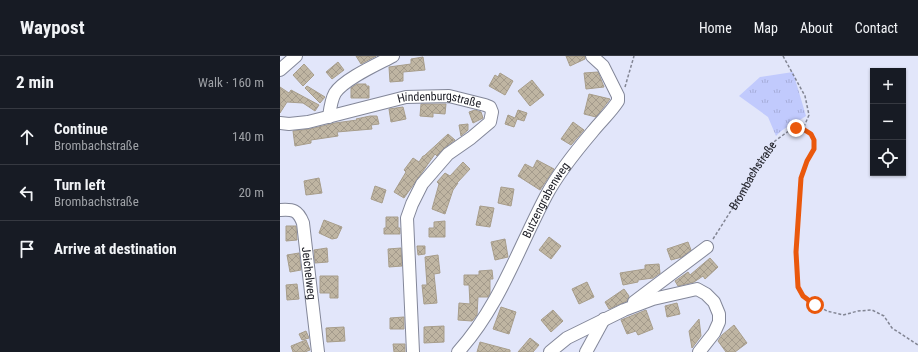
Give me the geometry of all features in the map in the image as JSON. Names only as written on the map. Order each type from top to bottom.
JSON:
[{"type":"street","points":[[280,70],[296,56]]},
{"type":"street","points":[[329,117],[330,106],[334,94],[341,85],[393,56]]},
{"type":"street","points":[[592,56],[603,66],[618,96],[618,101]]},
{"type":"street","name":"Hindenburgstraße","points":[[280,123],[289,124],[308,122],[406,96],[449,96],[490,107],[492,112],[490,122],[471,138],[448,154],[422,184],[407,218],[413,352]]},
{"type":"street","name":"Butzengrabenweg","points":[[458,352],[499,293],[547,195],[581,146],[612,111],[618,101]]},
{"type":"street","name":"Jeichelweg","points":[[280,210],[293,210],[300,215],[318,352]]},
{"type":"street","points":[[624,310],[708,247]]},
{"type":"street","points":[[550,352],[567,338],[624,310],[653,299],[698,289],[714,302],[719,314],[719,322],[714,333],[699,352]]},
{"type":"street","points":[[586,352],[604,319]]},
{"type":"path","points":[[618,101],[626,84],[634,56]]},
{"type":"path","points":[[783,56],[805,96],[809,115],[803,129],[811,134],[814,140],[814,149],[807,161],[801,178],[796,252],[798,287],[803,296],[827,311],[843,315],[858,311],[872,310],[884,316],[892,328],[918,345]]},
{"type":"path","name":"Brombachstraße","points":[[708,247],[741,195],[753,172],[775,141],[790,130],[796,128],[803,129]]},
{"type":"green space","points":[[793,72],[806,116],[776,136],[768,117],[739,96],[760,77]]},
{"type":"building","points":[[356,56],[376,56],[361,64]]},
{"type":"building","points":[[566,56],[585,56],[585,59],[570,66]]},
{"type":"building","points":[[423,57],[425,70],[403,72],[403,81],[390,82],[389,67],[411,64],[411,59]]},
{"type":"building","points":[[338,62],[344,70],[332,79],[326,72]]},
{"type":"building","points":[[304,64],[314,75],[303,86],[293,75]]},
{"type":"building","points":[[598,72],[604,87],[586,89],[584,73]]},
{"type":"building","points":[[500,73],[513,81],[505,95],[489,86],[495,75],[498,77]]},
{"type":"building","points":[[532,80],[544,95],[530,106],[518,91]]},
{"type":"building","points":[[357,84],[366,84],[366,86],[369,86],[369,98],[351,98],[351,88]]},
{"type":"building","points":[[307,86],[325,97],[320,103],[305,88]]},
{"type":"building","points":[[280,87],[289,93],[291,90],[319,105],[315,111],[303,103],[287,102],[280,113]]},
{"type":"building","points":[[589,94],[610,99],[596,117],[584,114]]},
{"type":"building","points":[[421,104],[446,104],[445,114],[433,113],[433,117],[420,116]]},
{"type":"building","points":[[403,107],[406,119],[391,122],[389,109]]},
{"type":"building","points":[[475,110],[481,112],[483,118],[473,123],[469,112]]},
{"type":"building","points":[[518,110],[527,113],[524,121],[517,119],[514,127],[505,124],[508,115],[515,118]]},
{"type":"building","points":[[377,116],[379,124],[371,125],[372,129],[337,132],[338,136],[311,140],[311,143],[295,146],[293,131],[357,120],[356,119]]},
{"type":"building","points":[[573,122],[584,130],[571,145],[561,139]]},
{"type":"building","points":[[468,124],[468,130],[461,136],[459,125]]},
{"type":"building","points":[[448,134],[455,140],[444,148],[437,156],[435,154],[404,198],[394,192],[406,172],[404,170],[413,158],[419,162],[423,156]]},
{"type":"building","points":[[537,160],[554,169],[540,190],[518,176],[525,164],[533,168]]},
{"type":"building","points":[[463,162],[470,169],[457,183],[453,190],[445,214],[432,209],[439,184],[437,182],[445,173],[450,176]]},
{"type":"building","points":[[319,178],[322,193],[306,195],[304,181]]},
{"type":"building","points":[[375,186],[386,190],[382,203],[371,199]]},
{"type":"building","points":[[501,187],[514,189],[511,206],[498,203]]},
{"type":"building","points":[[480,206],[494,208],[490,227],[476,225]]},
{"type":"building","points":[[386,217],[398,217],[398,228],[400,228],[400,234],[384,234],[384,228],[386,228]]},
{"type":"building","points":[[324,220],[342,227],[337,238],[332,239],[319,233]]},
{"type":"building","points":[[445,221],[445,237],[429,237],[429,228],[434,228],[434,222]]},
{"type":"building","points":[[286,226],[296,226],[297,240],[286,241]]},
{"type":"building","points":[[549,237],[561,246],[551,259],[539,250]]},
{"type":"building","points":[[505,239],[508,257],[495,260],[491,242]]},
{"type":"building","points":[[688,242],[691,250],[682,257],[671,260],[667,249]]},
{"type":"building","points":[[417,246],[425,246],[425,254],[418,255]]},
{"type":"building","points":[[327,248],[328,262],[315,263],[314,250]]},
{"type":"building","points":[[401,248],[402,266],[389,267],[388,249]]},
{"type":"building","points":[[299,253],[301,270],[290,272],[287,255]]},
{"type":"building","points":[[438,255],[440,273],[434,274],[437,303],[424,304],[422,285],[427,285],[425,257]]},
{"type":"building","points":[[710,258],[718,267],[705,279],[703,276],[694,282],[678,286],[675,281],[688,272],[690,275]]},
{"type":"building","points":[[659,264],[660,273],[653,278],[638,280],[638,282],[623,285],[620,273],[645,269],[645,265]]},
{"type":"building","points":[[492,270],[493,279],[490,279],[490,293],[488,297],[478,297],[477,315],[472,321],[458,320],[459,303],[470,304],[469,285],[464,285],[464,275],[479,275],[479,271]]},
{"type":"building","points":[[320,276],[338,276],[338,298],[330,298],[330,293],[320,293]]},
{"type":"building","points":[[587,282],[594,297],[579,304],[572,289]]},
{"type":"building","points":[[297,284],[299,299],[287,300],[286,285]]},
{"type":"building","points":[[624,289],[629,296],[627,301],[609,309],[605,302]]},
{"type":"building","points":[[677,303],[680,314],[667,317],[665,306]]},
{"type":"building","points":[[501,307],[516,312],[509,334],[493,329]]},
{"type":"building","points":[[553,310],[563,321],[551,332],[541,320]]},
{"type":"building","points":[[646,310],[653,329],[638,335],[636,331],[627,334],[621,320]]},
{"type":"building","points":[[404,317],[404,329],[390,329],[390,318]]},
{"type":"building","points":[[699,319],[701,336],[692,348],[689,331]]},
{"type":"building","points":[[734,325],[747,343],[735,352],[726,352],[718,341],[722,335]]},
{"type":"building","points":[[444,326],[444,342],[424,343],[424,327]]},
{"type":"building","points":[[344,327],[345,341],[327,342],[326,328]]},
{"type":"building","points":[[306,331],[309,338],[302,340],[299,334]]},
{"type":"building","points":[[530,338],[539,345],[533,352],[518,352]]},
{"type":"building","points":[[306,340],[310,350],[305,352],[293,352],[291,346]]},
{"type":"building","points":[[480,342],[510,350],[510,352],[477,352]]},
{"type":"building","points":[[393,344],[405,344],[405,352],[394,352]]},
{"type":"route","points":[[796,128],[803,129],[811,134],[814,140],[814,149],[807,161],[801,178],[796,252],[798,287],[803,296],[815,305]]}]
